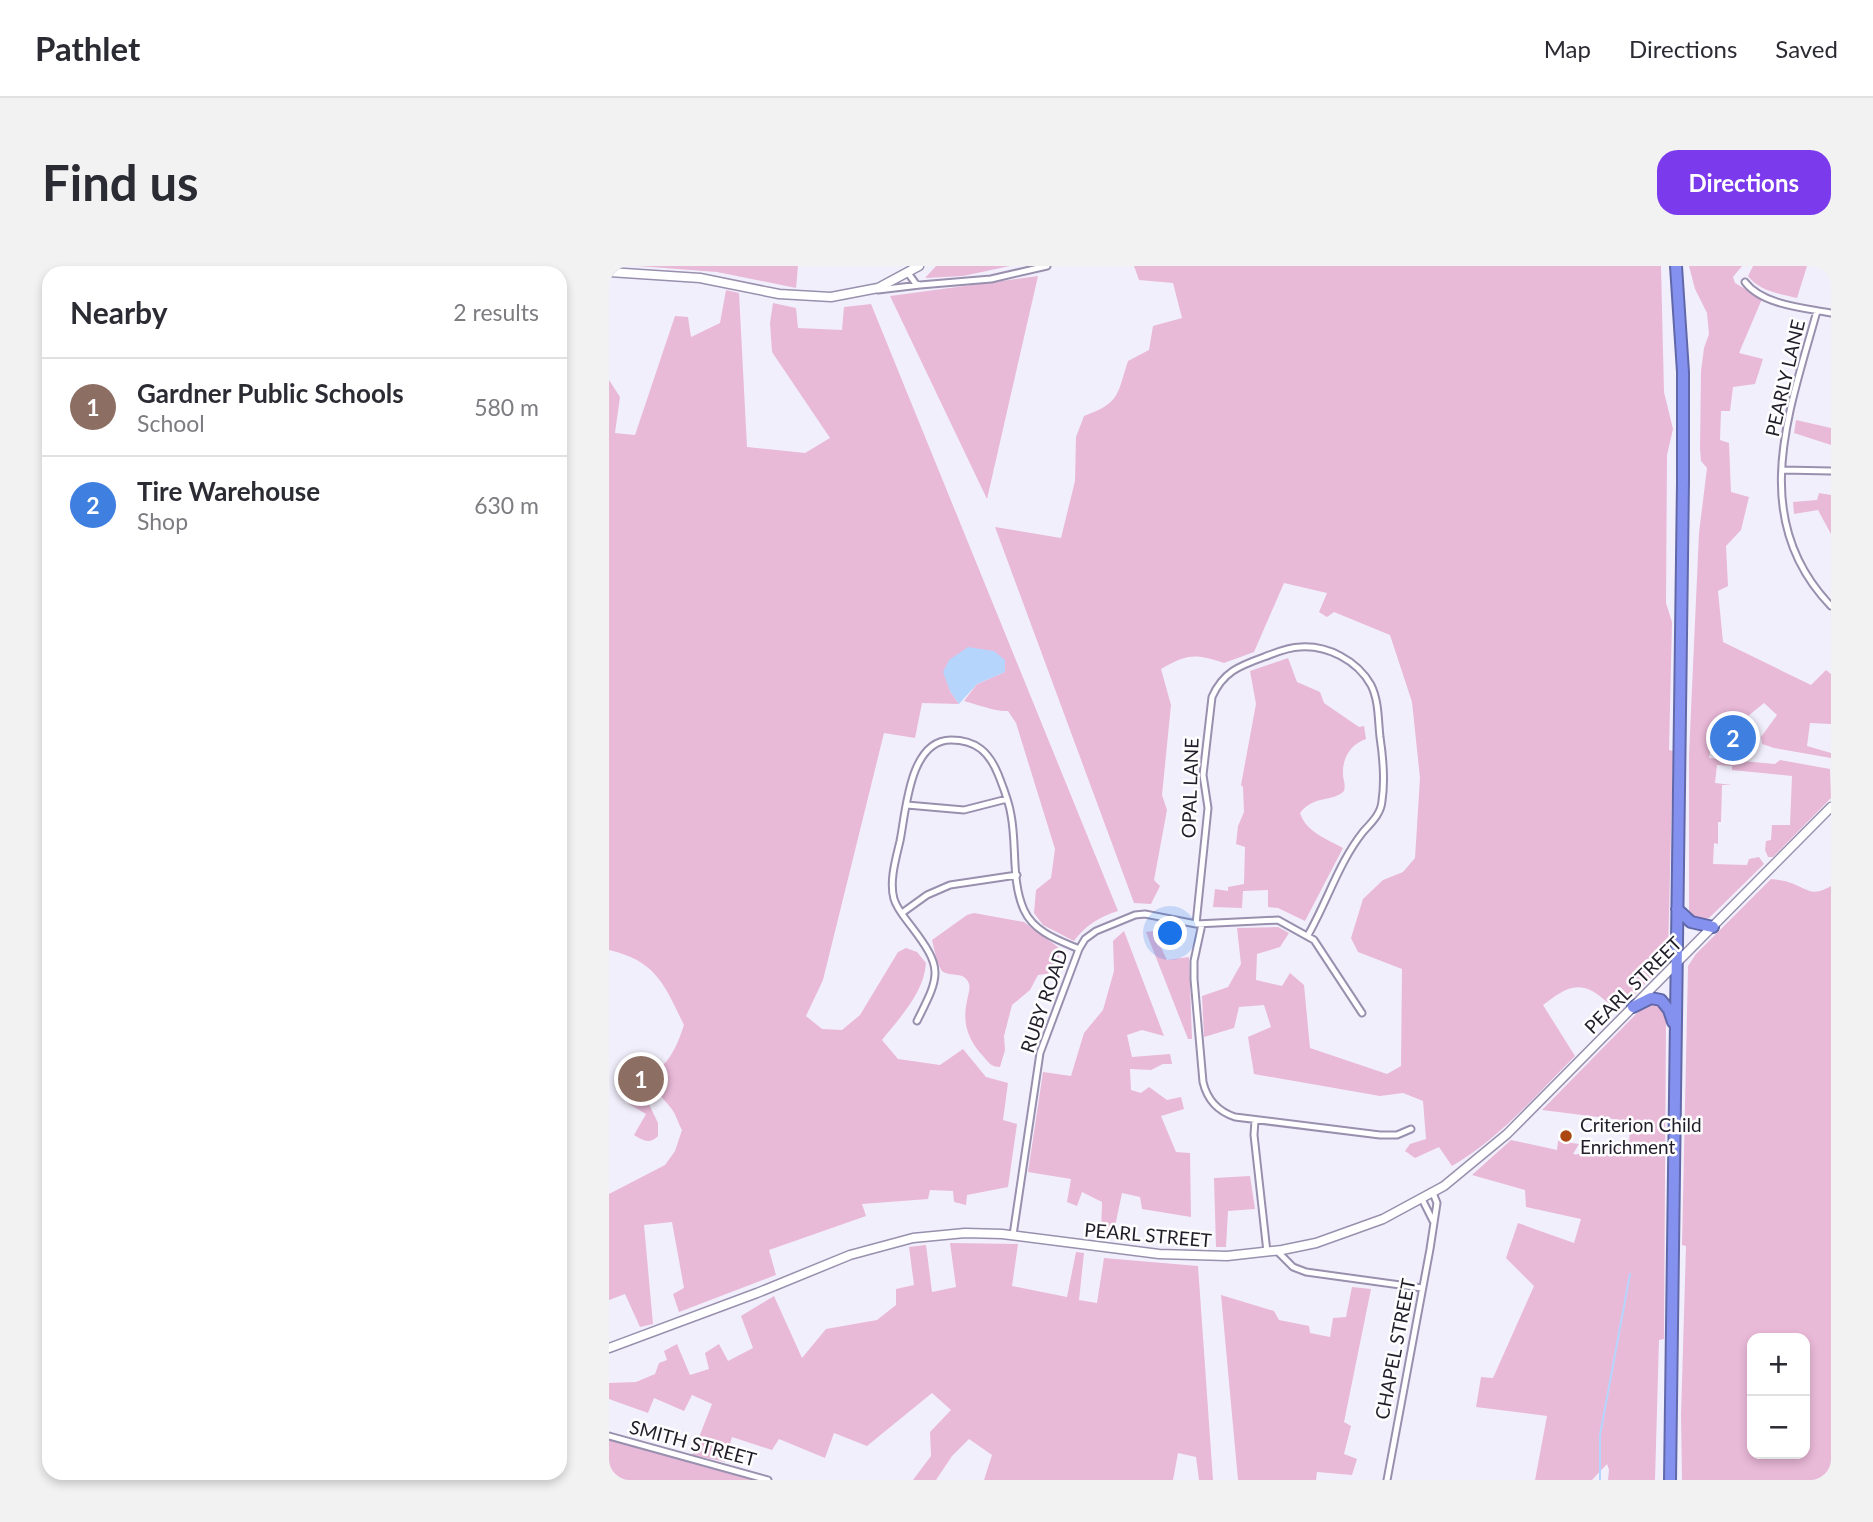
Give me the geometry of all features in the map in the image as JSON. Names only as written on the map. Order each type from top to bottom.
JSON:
[{"type":"highway","points":[[1670,1480],[1684,421],[1676,266]]},
{"type":"highway","points":[[1677,909],[1691,922],[1713,927]]},
{"type":"highway","points":[[1633,1007],[1651,999],[1661,1000],[1669,1010],[1676,1032]]},
{"type":"main road","points":[[609,272],[715,280],[779,295],[831,297],[867,291],[919,266]]},
{"type":"main road","name":"PEARL STREET","points":[[609,1348],[881,1245],[913,1238],[983,1233],[1179,1256],[1227,1256],[1277,1251],[1316,1243],[1395,1213],[1433,1193],[1467,1169],[1507,1134],[1831,807]]},
{"type":"street","points":[[867,291],[991,279],[1047,266]]},
{"type":"street","points":[[908,273],[916,284],[920,285]]},
{"type":"street","points":[[1745,282],[1753,290],[1769,298],[1831,313]]},
{"type":"street","name":"PEARLY LANE","points":[[1817,311],[1787,421],[1782,508],[1792,549],[1803,572],[1831,606]]},
{"type":"street","points":[[1783,470],[1831,471]]},
{"type":"street","name":"OPAL LANE","points":[[1308,935],[1353,846],[1378,815],[1383,803],[1382,750],[1376,702],[1371,686],[1363,674],[1342,656],[1327,649],[1297,647],[1234,668],[1224,676],[1212,697],[1203,775],[1209,808],[1194,979],[1204,1089],[1211,1101],[1222,1111],[1235,1117],[1389,1135],[1397,1135],[1411,1129]]},
{"type":"street","points":[[917,1021],[936,977],[934,960],[894,900],[893,882],[911,780],[919,758],[934,745],[946,740],[963,740],[977,745],[991,757],[1011,814],[1017,875],[1024,910],[1033,923],[1051,936],[1079,949]]},
{"type":"street","points":[[908,805],[964,810],[1007,799]]},
{"type":"street","points":[[901,913],[927,895],[950,885],[1017,875]]},
{"type":"street","name":"RUBY ROAD","points":[[1013,1235],[1040,1054],[1079,949],[1085,939],[1096,931],[1135,915],[1145,914],[1199,924],[1278,920],[1308,935],[1319,945],[1362,1013]]},
{"type":"street","points":[[1255,1120],[1254,1135],[1267,1252]]},
{"type":"street","name":"CHAPEL STREET","points":[[1387,1480],[1434,1224],[1437,1203],[1433,1193]]},
{"type":"street","points":[[1422,1199],[1434,1224]]},
{"type":"street","points":[[1277,1251],[1293,1267],[1306,1272],[1422,1288]]},
{"type":"street","name":"SMITH STREET","points":[[609,1436],[768,1480]]},
{"type":"shaded area","points":[[638,266],[798,266],[796,288],[717,272]]},
{"type":"shaded area","points":[[936,266],[1010,266],[963,276],[925,278]]},
{"type":"shaded area","points":[[1134,266],[1661,266],[1664,392],[1673,429],[1667,455],[1666,603],[1672,622],[1669,750],[1673,751],[1668,955],[1663,965],[1625,1005],[1623,1003],[1617,1008],[1594,992],[1580,987],[1567,989],[1543,1005],[1575,1056],[1502,1129],[1452,1166],[1439,1147],[1415,1158],[1405,1151],[1410,1144],[1426,1139],[1423,1101],[1403,1093],[1380,1096],[1254,1074],[1248,1037],[1271,1027],[1264,1005],[1239,1007],[1234,1028],[1204,1037],[1202,996],[1228,987],[1241,964],[1237,928],[1278,927],[1289,933],[1280,947],[1257,954],[1256,980],[1282,986],[1290,973],[1304,985],[1310,1048],[1387,1074],[1401,1066],[1402,969],[1358,952],[1351,938],[1363,899],[1383,880],[1403,872],[1415,858],[1420,778],[1412,702],[1390,635],[1334,612],[1327,617],[1319,612],[1327,593],[1284,583],[1254,652],[1224,663],[1206,658],[1185,658],[1161,669],[1171,705],[1162,795],[1167,810],[1154,880],[1160,886],[1151,904],[1134,903],[995,527],[1061,538],[1075,481],[1076,437],[1084,416],[1111,402],[1122,382],[1128,361],[1149,350],[1153,326],[1182,318],[1173,283],[1139,280]]},
{"type":"shaded area","points":[[1689,266],[1742,266],[1733,277],[1735,283],[1762,299],[1739,353],[1763,359],[1755,384],[1733,387],[1730,411],[1721,411],[1720,440],[1729,443],[1731,492],[1749,497],[1741,530],[1726,546],[1728,586],[1718,591],[1723,642],[1811,685],[1826,670],[1831,674],[1831,724],[1810,723],[1807,746],[1831,753],[1831,758],[1762,744],[1761,737],[1777,715],[1764,703],[1742,721],[1715,722],[1709,758],[1775,764],[1780,760],[1830,769],[1831,798],[1773,857],[1768,857],[1765,850],[1766,841],[1771,840],[1772,825],[1790,825],[1792,776],[1732,770],[1732,766],[1717,765],[1715,783],[1732,785],[1722,785],[1721,822],[1718,822],[1718,844],[1714,843],[1713,864],[1747,865],[1749,859],[1759,857],[1764,864],[1709,918],[1702,920],[1696,920],[1689,912],[1689,755],[1699,533],[1707,468],[1701,461],[1700,448],[1701,371],[1709,334],[1707,313],[1695,289]]},
{"type":"shaded area","points":[[1753,266],[1807,266],[1797,298],[1758,285],[1748,276]]},
{"type":"shaded area","points":[[1038,276],[987,499],[890,296]]},
{"type":"shaded area","points":[[726,290],[739,293],[747,447],[805,453],[830,438],[772,352],[770,323],[773,303],[796,308],[798,328],[842,330],[844,307],[871,304],[1118,911],[1093,922],[1074,941],[1043,925],[1034,913],[1036,890],[1051,878],[1055,849],[1016,723],[1008,711],[964,701],[977,684],[1005,672],[950,691],[959,704],[922,703],[915,738],[884,733],[823,980],[806,1016],[822,1029],[842,1030],[860,1015],[898,952],[906,948],[917,952],[926,963],[921,984],[910,1004],[882,1040],[898,1059],[940,1065],[963,1049],[986,1077],[1008,1083],[1003,1120],[1017,1124],[1008,1187],[967,1195],[966,1205],[954,1202],[953,1191],[930,1190],[928,1199],[862,1204],[866,1216],[769,1250],[776,1275],[679,1312],[673,1294],[684,1288],[672,1222],[644,1225],[653,1324],[640,1327],[625,1294],[609,1300],[609,1194],[665,1165],[675,1151],[682,1130],[673,1110],[658,1092],[657,1078],[658,1070],[674,1050],[684,1025],[657,976],[638,961],[609,950],[609,380],[620,397],[615,433],[635,435],[675,316],[688,317],[691,337],[720,323]]},
{"type":"shaded area","points":[[1796,420],[1831,428],[1831,445],[1794,433]]},
{"type":"shaded area","points":[[1819,493],[1831,495],[1831,534],[1818,510],[1794,514],[1793,502],[1817,500]]},
{"type":"shaded area","points":[[1288,658],[1297,682],[1320,692],[1324,703],[1359,727],[1364,726],[1366,739],[1356,744],[1346,757],[1343,768],[1344,791],[1334,797],[1312,803],[1300,813],[1312,830],[1343,848],[1305,921],[1278,908],[1268,907],[1268,890],[1243,891],[1242,908],[1213,907],[1215,889],[1228,891],[1228,887],[1244,884],[1245,847],[1236,844],[1238,826],[1244,812],[1241,785],[1256,704],[1250,671]]},
{"type":"shaded area","points":[[1771,879],[1786,881],[1814,892],[1831,886],[1831,1480],[1682,1480],[1686,1246],[1682,1245],[1688,966],[1696,954]]},
{"type":"shaded area","points":[[974,913],[1024,922],[1059,950],[1052,973],[1038,975],[1030,990],[1012,1005],[1000,1067],[989,1063],[970,1037],[965,1017],[968,982],[962,976],[942,971],[932,940],[967,915]]},
{"type":"shaded area","points":[[1124,931],[1164,1036],[1142,1030],[1127,1035],[1132,1057],[1170,1054],[1172,1064],[1163,1064],[1151,1070],[1130,1069],[1131,1090],[1141,1093],[1149,1087],[1167,1100],[1181,1097],[1184,1109],[1161,1116],[1176,1152],[1190,1153],[1191,1217],[1142,1209],[1140,1197],[1122,1193],[1113,1236],[1101,1233],[1102,1202],[1082,1192],[1077,1206],[1067,1202],[1071,1179],[1028,1172],[1043,1072],[1071,1076],[1084,1033],[1103,1010],[1114,971],[1113,941]]},
{"type":"shaded area","points":[[1153,931],[1167,960],[1189,957],[1192,1039],[1188,1039],[1146,932]]},
{"type":"shaded area","points":[[1657,1002],[1666,1012],[1666,1021],[1664,1339],[1659,1340],[1655,1480],[1608,1480],[1607,1464],[1592,1480],[1535,1480],[1547,1416],[1476,1407],[1481,1377],[1493,1378],[1534,1286],[1506,1258],[1518,1223],[1574,1243],[1581,1219],[1526,1207],[1525,1190],[1472,1175],[1511,1140],[1557,1150],[1558,1141],[1579,1144],[1573,1154],[1582,1152],[1590,1145],[1629,1148],[1630,1121],[1542,1110],[1639,1011],[1649,1003]]},
{"type":"shaded area","points":[[644,1094],[658,1123],[658,1136],[649,1141],[634,1135],[646,1114],[629,1104],[635,1095]]},
{"type":"shaded area","points":[[1250,1176],[1255,1209],[1228,1211],[1226,1247],[1216,1247],[1214,1178]]},
{"type":"shaded area","points":[[950,1243],[1018,1244],[1012,1286],[1067,1297],[1076,1252],[1084,1253],[1079,1300],[1097,1303],[1104,1258],[1198,1266],[1213,1480],[1199,1480],[1196,1457],[1178,1453],[1173,1480],[984,1480],[992,1455],[969,1439],[952,1456],[936,1480],[913,1480],[931,1456],[930,1432],[951,1410],[932,1393],[867,1446],[834,1433],[825,1458],[779,1439],[772,1450],[732,1437],[725,1462],[692,1455],[712,1404],[692,1395],[684,1411],[654,1398],[648,1413],[609,1399],[609,1383],[636,1382],[655,1374],[659,1363],[667,1360],[664,1351],[677,1344],[690,1375],[709,1369],[705,1353],[719,1344],[728,1361],[753,1348],[741,1316],[774,1296],[802,1358],[826,1329],[877,1320],[896,1305],[896,1289],[914,1285],[909,1247],[926,1245],[932,1292],[956,1287]]},
{"type":"shaded area","points":[[1352,1287],[1371,1289],[1344,1422],[1351,1426],[1344,1454],[1357,1459],[1352,1475],[1317,1472],[1316,1480],[1238,1480],[1221,1295],[1274,1311],[1279,1320],[1309,1326],[1310,1333],[1330,1337],[1333,1318],[1346,1317]]},
{"type":"shaded area","points":[[609,1437],[765,1480],[609,1480]]},
{"type":"water","points":[[968,647],[994,651],[1005,660],[1005,672],[977,684],[959,704],[950,691],[943,672],[949,660]]},
{"type":"waterway","points":[[1600,1480],[1600,1435],[1630,1274]]},
{"type":"place","name":"Tire Warehouse","points":[[1733,738]]},
{"type":"place","name":"Gardner Public Schools","points":[[641,1079]]},
{"type":"place","name":"Criterion Child Enrichment","points":[[1566,1136]]}]
